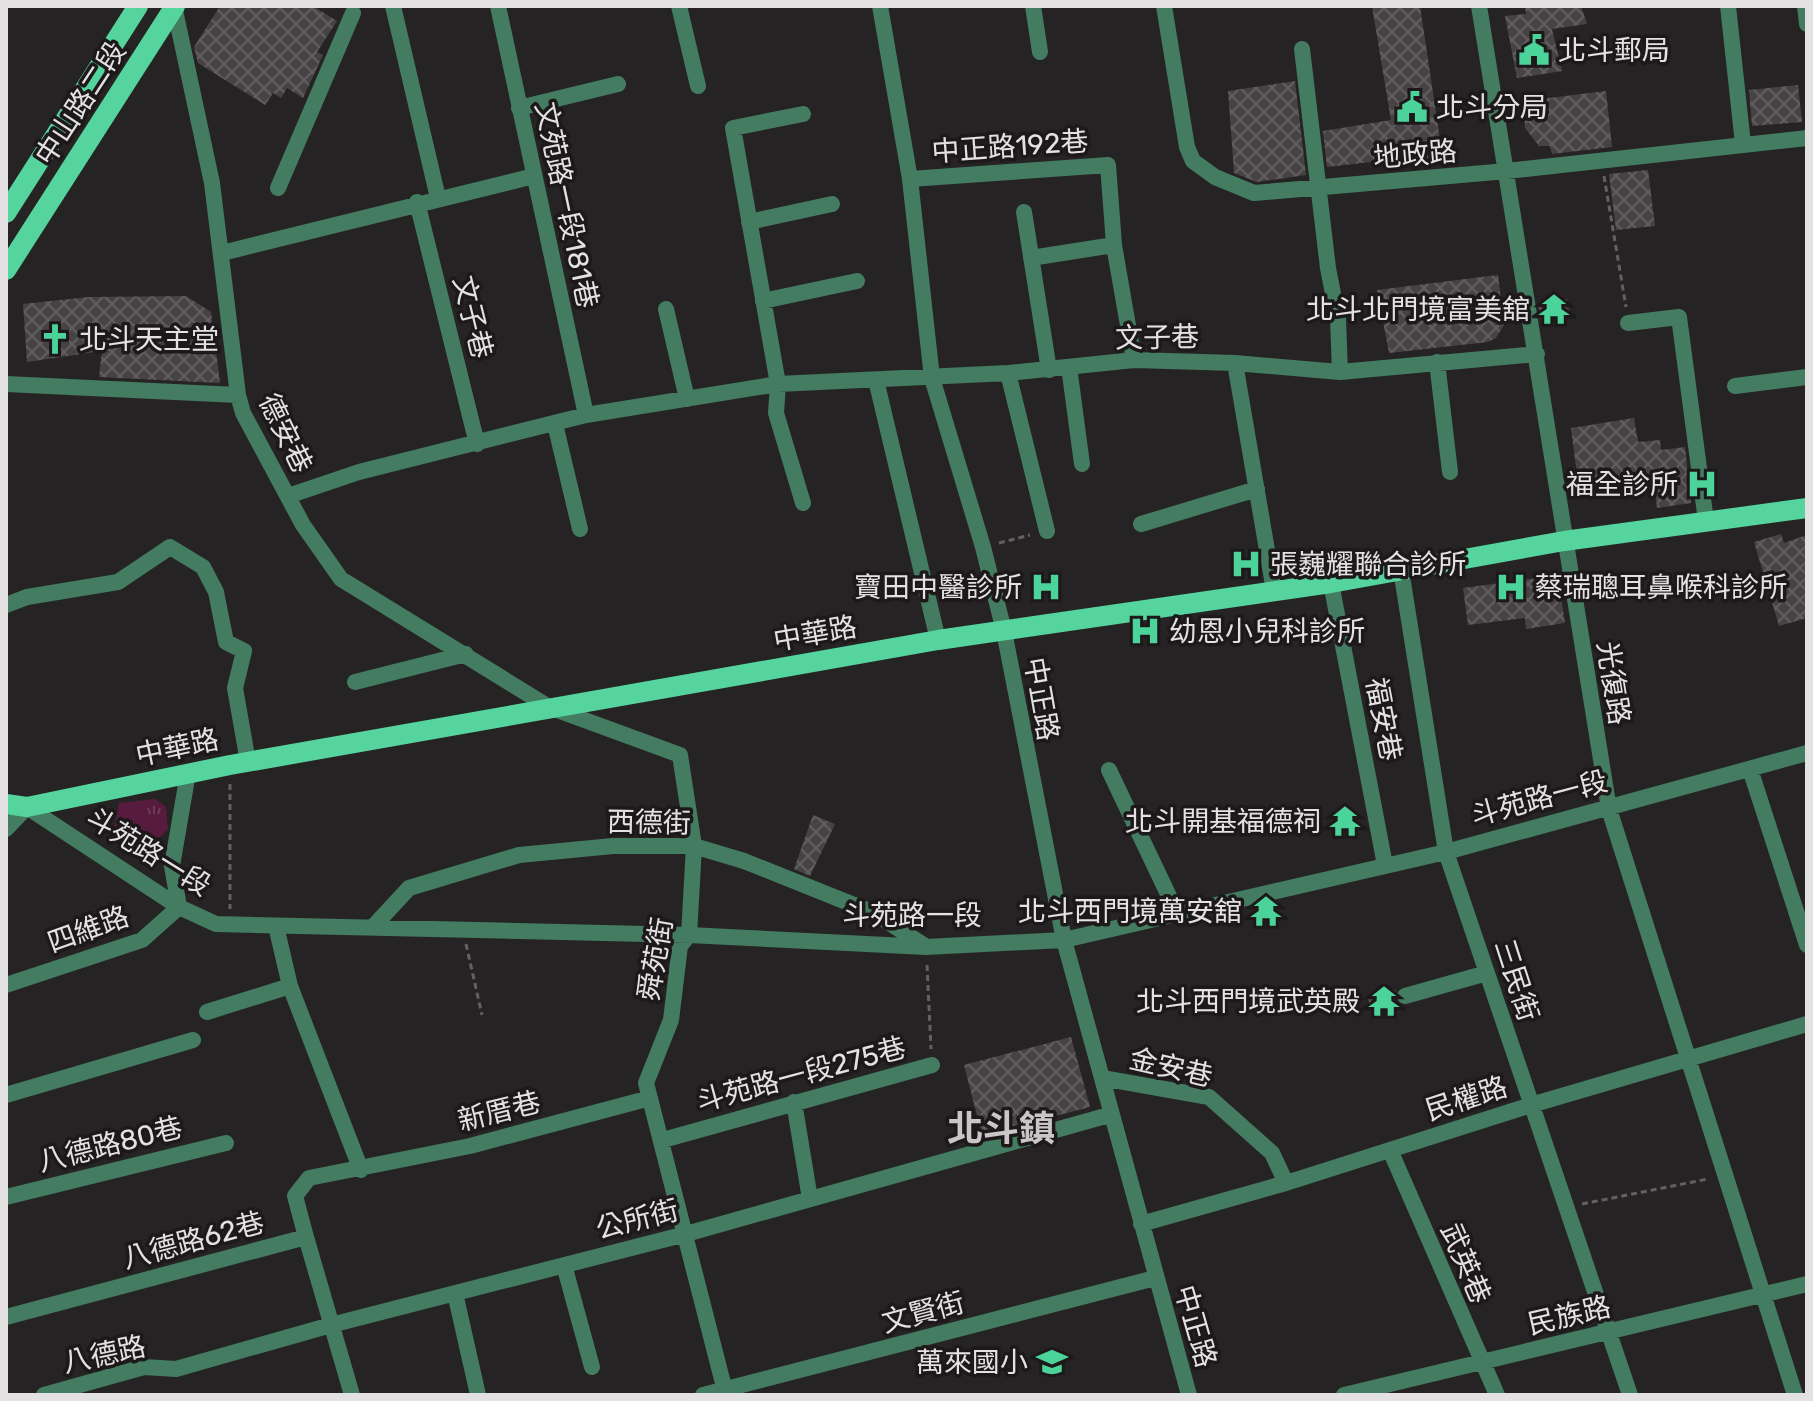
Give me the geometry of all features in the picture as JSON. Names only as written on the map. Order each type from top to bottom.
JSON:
[{"type":"main road","name":"中山路二段","points":[[6,213],[138,6]]},
{"type":"main road","name":"中山路二段","points":[[6,270],[174,6]]},
{"type":"main road","name":"中華路","points":[[27,807],[239,763],[938,640],[1331,583],[1564,541],[1807,508]]},
{"type":"main road","name":"斗苑路一段","points":[[6,796],[27,807]]},
{"type":"main road","name":"斗苑路一段","points":[[6,804],[27,807]]},
{"type":"street","name":"德安巷","points":[[174,6],[212,183],[238,395],[243,413],[288,496],[341,579],[549,707]]},
{"type":"street","points":[[393,6],[438,198]]},
{"type":"street","name":"文苑路一段181巷","points":[[498,6],[586,415]]},
{"type":"street","points":[[679,6],[698,86]]},
{"type":"street","name":"中正路","points":[[880,6],[910,179],[932,378],[983,547],[1004,631],[1064,940],[1102,1078],[1109,1115],[1189,1395]]},
{"type":"street","points":[[1033,6],[1040,52]]},
{"type":"street","name":"地政路","points":[[1164,6],[1185,137],[1193,161],[1215,177],[1254,193],[1507,171],[1807,139]]},
{"type":"street","name":"光復路","points":[[1479,6],[1609,809],[1795,1395]]},
{"type":"street","points":[[1728,6],[1743,144]]},
{"type":"street","points":[[1805,6],[1807,24]]},
{"type":"street","points":[[278,188],[350,8]]},
{"type":"street","points":[[1302,49],[1338,319],[1340,372]]},
{"type":"street","points":[[519,108],[618,84]]},
{"type":"street","points":[[803,114],[733,128],[778,384],[776,413],[803,503]]},
{"type":"street","name":"中正路192巷","points":[[910,179],[1108,165],[1114,245],[1134,360]]},
{"type":"street","points":[[222,253],[417,202],[534,176]]},
{"type":"street","name":"文子巷","points":[[417,202],[477,444]]},
{"type":"street","points":[[749,222],[832,204]]},
{"type":"street","points":[[1024,212],[1049,370]]},
{"type":"street","points":[[1031,258],[1114,245]]},
{"type":"street","points":[[763,301],[857,281]]},
{"type":"street","points":[[666,309],[687,399]]},
{"type":"street","points":[[1628,323],[1679,317],[1706,521]]},
{"type":"street","name":"文子巷","points":[[288,496],[359,472],[586,415],[778,384],[1008,373],[1134,360],[1235,363],[1340,372],[1537,354]]},
{"type":"street","points":[[1437,362],[1450,472]]},
{"type":"street","points":[[1235,363],[1274,591]]},
{"type":"street","points":[[1069,367],[1082,464]]},
{"type":"street","points":[[1008,373],[1047,531]]},
{"type":"street","points":[[1735,386],[1807,377]]},
{"type":"street","points":[[876,381],[938,640]]},
{"type":"street","points":[[6,384],[238,395]]},
{"type":"street","points":[[555,424],[580,529]]},
{"type":"street","points":[[1141,524],[1257,489]]},
{"type":"street","points":[[6,605],[27,597],[118,582],[170,547],[203,567],[216,592],[226,642],[244,651],[235,688],[239,763]]},
{"type":"street","name":"三民街","points":[[1401,570],[1446,852],[1630,1395]]},
{"type":"street","name":"福安巷","points":[[1331,583],[1385,865]]},
{"type":"street","points":[[355,682],[466,654]]},
{"type":"street","name":"舜苑街","points":[[549,707],[680,755],[694,846],[689,935],[680,946],[671,1020],[646,1083],[726,1392]]},
{"type":"street","name":"斗苑路一段","points":[[27,807],[179,907],[216,924],[689,935],[926,947],[1064,940],[1446,852],[1807,753]]},
{"type":"street","points":[[1750,769],[1807,945]]},
{"type":"street","points":[[1109,770],[1177,913]]},
{"type":"street","points":[[179,907],[172,866],[188,773]]},
{"type":"street","points":[[6,813],[27,807]]},
{"type":"street","points":[[6,829],[27,807]]},
{"type":"street","name":"西德街","points":[[372,928],[409,888],[519,855],[613,846],[694,846],[744,861],[874,913],[926,947]]},
{"type":"street","name":"四維路","points":[[6,985],[142,940],[179,907]]},
{"type":"street","points":[[276,926],[290,986],[361,1170]]},
{"type":"street","points":[[1405,996],[1487,973]]},
{"type":"street","points":[[207,1012],[290,986]]},
{"type":"street","name":"民權路","points":[[1141,1224],[1286,1183],[1531,1105],[1807,1024]]},
{"type":"street","points":[[6,1095],[193,1040]]},
{"type":"street","name":"斗苑路一段275巷","points":[[663,1140],[932,1065]]},
{"type":"street","name":"金安巷","points":[[1102,1078],[1209,1097],[1272,1153],[1286,1183]]},
{"type":"street","name":"新厝巷","points":[[306,1237],[295,1196],[309,1178],[470,1146],[650,1098]]},
{"type":"street","points":[[794,1102],[810,1199]]},
{"type":"street","name":"公所街","points":[[176,1369],[331,1325],[686,1234],[1109,1115]]},
{"type":"street","name":"八德路80巷","points":[[6,1197],[226,1143]]},
{"type":"street","name":"武英巷","points":[[1390,1150],[1480,1363],[1497,1395]]},
{"type":"street","name":"八德路62巷","points":[[6,1317],[306,1237],[352,1395]]},
{"type":"street","points":[[564,1265],[592,1367]]},
{"type":"street","name":"文賢街","points":[[703,1395],[726,1392],[1155,1278]]},
{"type":"street","name":"民族路","points":[[1344,1395],[1807,1284]]},
{"type":"street","points":[[455,1293],[478,1395]]},
{"type":"street","name":"八德路","points":[[44,1395],[144,1367],[176,1369]]},
{"type":"path","points":[[1602,161],[1628,323]]},
{"type":"path","points":[[983,547],[1047,531]]},
{"type":"path","points":[[231,924],[239,763]]},
{"type":"path","points":[[463,930],[482,1015]]},
{"type":"path","name":"斗苑路一段275巷","points":[[926,947],[932,1065]]},
{"type":"path","points":[[1566,1207],[1726,1175]]},
{"type":"green space","points":[[155,799],[166,807],[168,829],[153,844],[114,828],[119,803]]},
{"type":"building","points":[[220,6],[313,6],[337,21],[317,52],[323,55],[303,98],[287,88],[281,98],[273,93],[265,105],[198,63],[194,47]]},
{"type":"building","name":"北斗分局","points":[[1372,6],[1420,6],[1443,160],[1398,164],[1397,159],[1327,167],[1323,131],[1391,120]]},
{"type":"building","name":"北斗郵局","points":[[1525,6],[1581,6],[1587,24],[1552,29],[1562,71],[1517,78],[1505,16],[1526,14]]},
{"type":"building","points":[[1295,81],[1306,175],[1257,182],[1234,173],[1228,91]]},
{"type":"building","points":[[1798,85],[1802,122],[1752,126],[1749,90]]},
{"type":"building","points":[[1606,91],[1612,147],[1552,154],[1550,146],[1539,146],[1525,128],[1524,101]]},
{"type":"building","points":[[1648,170],[1655,226],[1616,230],[1609,174]]},
{"type":"building","points":[[1498,275],[1504,325],[1496,338],[1488,342],[1389,353],[1377,290]]},
{"type":"building","points":[[186,296],[211,312],[220,383],[99,377],[102,351],[27,362],[23,304],[88,297]]},
{"type":"building","name":"北斗北門境富美舘","points":[[1567,299],[1570,316],[1541,321],[1538,304]]},
{"type":"building","points":[[1634,418],[1638,442],[1660,440],[1661,450],[1685,447],[1691,503],[1657,508],[1654,481],[1579,490],[1571,428]]},
{"type":"building","points":[[1781,534],[1784,543],[1807,535],[1807,618],[1779,626],[1754,542]]},
{"type":"building","points":[[1545,577],[1559,584],[1565,623],[1526,629],[1525,618],[1468,625],[1463,588]]},
{"type":"building","points":[[813,815],[835,824],[810,876],[794,869]]},
{"type":"building","name":"北斗西門境武英殿","points":[[1396,990],[1394,998],[1399,1005],[1372,1013],[1368,998]]},
{"type":"building","points":[[1071,1037],[1090,1107],[982,1135],[964,1065]]},
{"type":"place","name":"北斗郵局","points":[[1534,50]]},
{"type":"place","name":"北斗分局","points":[[1412,107]]},
{"type":"place","name":"北斗北門境富美舘","points":[[1554,309]]},
{"type":"place","name":"北斗天主堂","points":[[55,339]]},
{"type":"place","name":"福全診所","points":[[1702,484]]},
{"type":"place","name":"張巍耀聯合診所","points":[[1246,564]]},
{"type":"place","name":"寶田中醫診所","points":[[1046,587]]},
{"type":"place","name":"蔡瑞聰耳鼻喉科診所","points":[[1511,587]]},
{"type":"place","name":"幼恩小兒科診所","points":[[1145,631]]},
{"type":"place","name":"北斗開基福德祠","points":[[1345,821]]},
{"type":"place","name":"北斗西門境萬安舘","points":[[1266,911]]},
{"type":"place","name":"北斗西門境武英殿","points":[[1384,1001]]},
{"type":"place","name":"萬來國小","points":[[1052,1362]]},
{"type":"district","name":"北斗鎮","points":[[1001,1128]]}]
